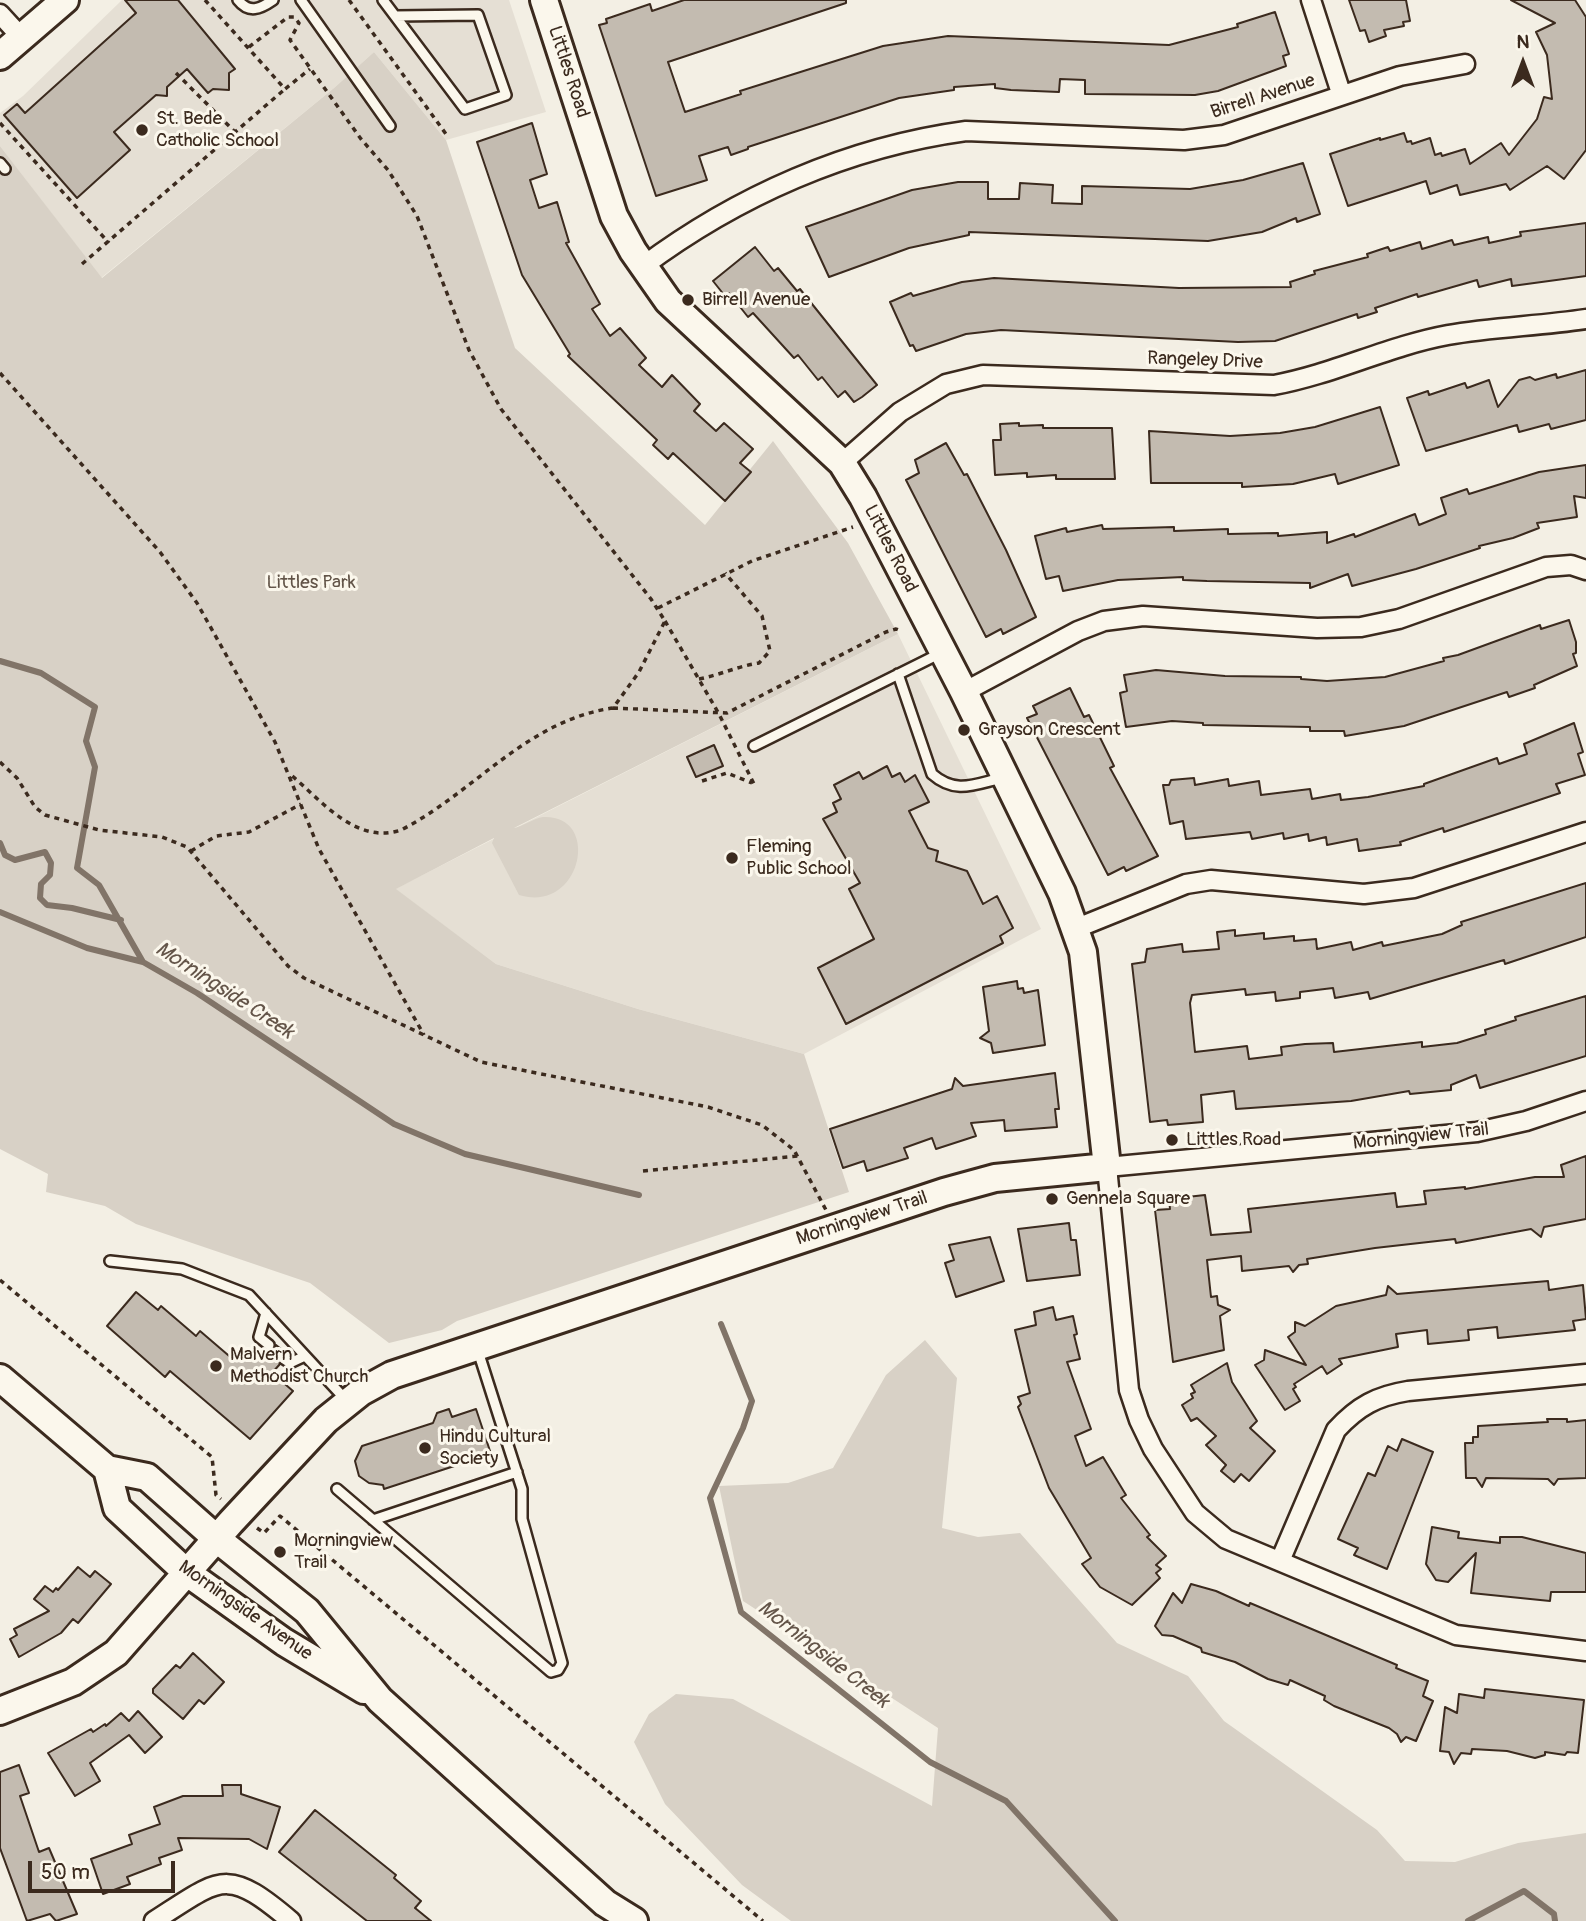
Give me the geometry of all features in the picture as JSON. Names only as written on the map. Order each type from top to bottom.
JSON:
[{"type":"street","points":[[0,56],[65,0]]},
{"type":"street","name":"Littles Road","points":[[544,0],[614,216],[642,267],[667,302],[842,463],[964,692],[1077,928],[1089,992],[1107,1167]]},
{"type":"street","points":[[1311,0],[1340,93]]},
{"type":"street","points":[[0,14],[22,38]]},
{"type":"street","name":"Birrell Avenue","points":[[642,267],[723,212],[768,188],[858,156],[936,135],[966,131],[1184,140],[1224,135],[1289,114],[1340,93],[1400,76],[1465,64]]},
{"type":"street","name":"Rangeley Drive","points":[[842,463],[900,412],[946,384],[983,375],[1274,385],[1307,379],[1409,345],[1449,335],[1586,319]]},
{"type":"street","points":[[964,692],[1078,631],[1104,621],[1143,616],[1317,628],[1361,626],[1399,619],[1546,567],[1571,565],[1586,570]]},
{"type":"street","points":[[1077,928],[1186,884],[1211,880],[1364,894],[1414,888],[1586,832]]},
{"type":"street","name":"Morningview Trail","points":[[0,1711],[61,1688],[101,1665],[135,1634],[186,1572],[347,1402],[391,1375],[834,1228],[995,1178],[1477,1132],[1525,1121],[1586,1101]]},
{"type":"street","points":[[1107,1167],[1129,1390],[1153,1449],[1195,1513],[1226,1539],[1456,1635],[1586,1651]]},
{"type":"street","points":[[1280,1561],[1336,1430],[1351,1414],[1369,1401],[1383,1395],[1408,1391],[1586,1374]]},
{"type":"street","name":"Morningside Avenue","points":[[0,1378],[107,1469],[147,1477],[217,1539],[307,1611],[380,1700],[610,1912],[634,1921]]},
{"type":"street","name":"Morningside Avenue","points":[[107,1469],[117,1507],[186,1572],[284,1642],[380,1700]]},
{"type":"street","points":[[154,1921],[201,1891],[229,1883],[244,1886],[258,1894],[290,1921]]},
{"type":"lane","points":[[238,0],[245,8],[254,9],[273,0]]},
{"type":"lane","points":[[301,0],[390,126]]},
{"type":"lane","points":[[383,0],[395,16],[465,108],[506,95],[478,15],[395,16]]},
{"type":"lane","points":[[754,746],[941,653]]},
{"type":"lane","points":[[898,674],[932,774],[945,785],[962,787],[1003,777]]},
{"type":"lane","points":[[110,1261],[182,1269],[248,1295],[347,1402]]},
{"type":"lane","points":[[266,1313],[259,1337],[269,1345]]},
{"type":"lane","points":[[337,1489],[551,1672],[558,1670],[562,1663],[522,1519],[522,1489],[477,1345]]},
{"type":"lane","points":[[284,1359],[290,1363],[305,1356]]},
{"type":"lane","points":[[373,1520],[517,1472]]},
{"type":"path","points":[[205,0],[285,89]]},
{"type":"path","points":[[349,0],[446,134]]},
{"type":"path","points":[[249,47],[292,16],[299,26],[291,33],[290,40],[388,170],[416,216],[469,350],[501,409],[658,608],[719,714],[754,784],[727,773],[702,781]]},
{"type":"path","points":[[82,264],[234,131],[310,69]]},
{"type":"path","points":[[176,73],[234,131]]},
{"type":"path","points":[[0,123],[109,243]]},
{"type":"path","points":[[0,373],[89,470],[180,577],[229,656],[291,775],[325,861],[425,1037]]},
{"type":"path","points":[[658,608],[725,573],[770,554],[874,519]]},
{"type":"path","points":[[699,679],[717,676],[743,665],[759,663],[770,651],[762,615],[725,573]]},
{"type":"path","points":[[612,708],[639,671],[665,621]]},
{"type":"path","points":[[291,775],[349,824],[367,833],[387,834],[419,820],[541,731],[567,719],[612,708],[719,714],[737,709],[886,632],[896,629],[901,631]]},
{"type":"path","points":[[0,762],[17,778],[40,812],[99,830],[162,837],[179,842],[191,851],[296,974],[425,1037],[481,1062],[708,1107],[745,1118],[777,1134],[799,1156],[834,1228]]},
{"type":"path","points":[[191,851],[216,836],[249,832],[301,804]]},
{"type":"path","points":[[643,1171],[799,1156]]},
{"type":"path","points":[[0,1280],[212,1457],[216,1495],[226,1503]]},
{"type":"path","points":[[253,1525],[264,1533],[280,1516],[763,1921]]},
{"type":"shaded area","name":"St. Bede Catholic School","points":[[122,0],[509,0],[546,112],[446,140],[374,52],[334,88],[101,278],[0,146],[0,113],[23,96]]},
{"type":"shaded area","name":"Fleming Public School","points":[[898,634],[1041,929],[804,1054],[638,1009],[496,964],[395,889]]},
{"type":"green space","name":"Littles Park","points":[[374,52],[446,140],[515,348],[705,525],[773,441],[848,543],[898,634],[514,828],[543,817],[561,820],[573,831],[578,845],[577,862],[570,878],[558,890],[541,897],[519,895],[492,843],[494,838],[396,889],[496,964],[638,1009],[804,1054],[849,1192],[457,1321],[442,1330],[389,1343],[310,1283],[136,1224],[105,1206],[46,1192],[48,1174],[0,1149],[0,146],[102,278],[334,88]]},
{"type":"green space","points":[[925,1340],[957,1378],[942,1528],[978,1537],[1020,1533],[1117,1643],[1188,1676],[1224,1721],[1377,1830],[1405,1861],[1455,1862],[1518,1843],[1586,1833],[1586,1921],[791,1921],[742,1885],[665,1804],[634,1742],[649,1714],[676,1694],[733,1699],[932,1806],[938,1728],[743,1601],[719,1486],[788,1483],[833,1468],[886,1375]]},
{"type":"building","points":[[125,0],[178,0],[235,69],[229,73],[229,90],[213,89],[208,93],[187,69],[167,87],[167,96],[156,95],[114,132],[130,150],[77,198],[4,115],[17,104],[25,113],[136,13]]},
{"type":"building","points":[[684,0],[846,0],[846,3],[668,62],[685,112],[741,94],[740,91],[883,46],[948,36],[1169,45],[1238,27],[1237,24],[1275,12],[1289,54],[1283,56],[1286,66],[1218,91],[1195,95],[1085,94],[1085,80],[1060,79],[1059,92],[995,88],[995,84],[954,87],[954,90],[899,98],[748,147],[731,155],[728,147],[699,156],[707,180],[656,196],[599,25],[607,23],[606,19],[650,4],[652,11]]},
{"type":"building","points":[[1349,0],[1406,0],[1410,21],[1403,22],[1404,26],[1384,30],[1386,36],[1369,42],[1365,30],[1360,31]]},
{"type":"building","points":[[1511,0],[1575,0],[1586,17],[1586,150],[1564,179],[1547,166],[1510,190],[1506,184],[1460,195],[1457,185],[1430,194],[1426,181],[1348,206],[1330,154],[1380,138],[1404,133],[1407,142],[1411,141],[1412,144],[1430,138],[1435,155],[1441,153],[1442,156],[1465,149],[1470,164],[1501,143],[1509,155],[1537,119],[1544,97],[1552,99],[1547,55],[1536,32],[1555,23]]},
{"type":"building","points":[[532,123],[547,174],[530,180],[539,208],[557,202],[569,242],[566,243],[600,304],[592,309],[610,336],[620,328],[646,358],[639,365],[662,387],[672,375],[700,404],[694,411],[716,431],[724,423],[753,449],[740,463],[751,472],[725,501],[673,453],[668,459],[653,445],[657,440],[568,356],[570,354],[522,275],[477,142]]},
{"type":"building","points":[[1303,163],[1320,214],[1297,222],[1296,218],[1262,232],[1208,241],[969,232],[969,235],[909,248],[829,277],[806,227],[912,190],[958,182],[988,182],[988,199],[1019,199],[1020,183],[1053,185],[1052,203],[1082,204],[1082,186],[1190,189],[1243,180]]},
{"type":"building","points":[[1586,223],[1586,276],[1512,286],[1511,279],[1479,287],[1477,280],[1418,297],[1417,294],[1375,308],[1377,312],[1358,318],[1357,314],[1275,341],[1238,342],[1001,330],[966,334],[916,351],[913,345],[910,346],[890,302],[911,293],[913,296],[962,282],[994,278],[1179,288],[1291,287],[1290,282],[1315,274],[1314,271],[1368,257],[1367,254],[1388,247],[1390,251],[1420,242],[1422,249],[1452,240],[1454,245],[1488,237],[1489,243],[1521,236],[1520,232]]},
{"type":"building","points":[[755,247],[774,271],[778,268],[797,291],[800,289],[877,385],[862,397],[854,402],[845,391],[838,397],[822,377],[818,380],[798,355],[794,358],[753,313],[748,317],[729,293],[725,296],[713,281]]},
{"type":"building","points":[[1586,370],[1586,420],[1551,429],[1549,424],[1519,432],[1517,425],[1426,451],[1407,398],[1428,391],[1429,395],[1465,383],[1467,388],[1489,380],[1498,407],[1519,380],[1530,377],[1535,380],[1556,374],[1557,378]]},
{"type":"building","points":[[1380,407],[1399,465],[1338,484],[1335,474],[1293,484],[1242,487],[1242,483],[1151,483],[1149,431],[1230,436],[1280,433],[1315,427]]},
{"type":"building","points":[[1019,423],[1019,426],[1043,425],[1043,428],[1112,428],[1115,479],[1056,479],[1056,475],[1027,477],[1027,473],[995,475],[993,440],[1001,440],[1000,424]]},
{"type":"building","points":[[946,443],[964,475],[967,474],[1036,617],[1003,634],[1001,629],[986,637],[906,480],[919,473],[915,460]]},
{"type":"building","points":[[1586,465],[1586,498],[1574,496],[1577,517],[1537,523],[1539,528],[1513,538],[1352,586],[1348,574],[1310,588],[1310,583],[1183,580],[1183,577],[1118,580],[1063,591],[1059,576],[1046,579],[1035,536],[1066,528],[1067,532],[1102,525],[1103,529],[1228,529],[1228,534],[1278,533],[1278,536],[1327,532],[1327,543],[1354,534],[1355,537],[1415,514],[1419,525],[1446,514],[1441,498],[1467,489],[1469,494],[1539,472]]},
{"type":"building","points":[[1569,620],[1576,642],[1576,653],[1573,654],[1577,666],[1534,685],[1535,688],[1509,697],[1507,692],[1404,726],[1345,736],[1344,731],[1310,731],[1310,727],[1203,725],[1172,721],[1126,727],[1120,693],[1127,691],[1124,675],[1156,670],[1225,676],[1301,677],[1327,681],[1385,677],[1444,661],[1443,658],[1540,625],[1541,629]]},
{"type":"building","points":[[1070,688],[1084,717],[1089,715],[1114,766],[1110,768],[1158,856],[1126,871],[1124,867],[1108,875],[1027,718],[1037,714],[1033,706]]},
{"type":"building","points":[[1574,723],[1583,752],[1578,754],[1585,775],[1556,784],[1560,793],[1444,832],[1443,828],[1400,842],[1401,845],[1359,851],[1357,839],[1327,845],[1326,837],[1309,841],[1308,834],[1284,839],[1283,833],[1252,839],[1250,832],[1186,839],[1183,821],[1170,824],[1163,785],[1169,785],[1171,780],[1194,778],[1195,785],[1228,779],[1229,786],[1259,781],[1261,795],[1310,789],[1312,799],[1340,794],[1341,800],[1368,797],[1424,786],[1497,758],[1499,764],[1527,754],[1524,744]]},
{"type":"building","points":[[714,745],[723,766],[696,777],[687,757]]},
{"type":"building","points":[[887,766],[892,777],[900,773],[905,782],[915,775],[929,802],[909,811],[928,848],[938,851],[936,861],[967,871],[983,904],[997,896],[1013,928],[1000,936],[1003,943],[846,1024],[818,968],[874,939],[849,889],[860,883],[823,819],[837,812],[833,803],[841,799],[834,785],[859,772],[863,779]]},
{"type":"building","points":[[1586,883],[1586,937],[1505,964],[1504,960],[1370,999],[1368,992],[1335,998],[1333,988],[1300,992],[1300,998],[1276,1001],[1275,992],[1246,995],[1245,989],[1192,995],[1190,1003],[1195,1052],[1247,1046],[1249,1059],[1282,1055],[1281,1047],[1305,1044],[1333,1043],[1334,1052],[1422,1042],[1422,1047],[1457,1043],[1486,1034],[1485,1030],[1516,1020],[1515,1017],[1586,996],[1586,1056],[1480,1088],[1476,1075],[1451,1085],[1451,1090],[1410,1094],[1409,1091],[1351,1101],[1236,1109],[1234,1091],[1201,1095],[1203,1122],[1168,1125],[1167,1120],[1150,1122],[1132,964],[1145,962],[1147,949],[1182,944],[1183,952],[1219,949],[1217,932],[1235,930],[1235,936],[1264,933],[1264,939],[1294,936],[1294,941],[1316,939],[1317,949],[1351,942],[1353,950],[1382,942],[1383,946],[1442,934],[1462,925],[1461,922]]},
{"type":"building","points":[[1017,981],[1018,989],[1023,988],[1024,993],[1038,990],[1045,1045],[993,1053],[991,1043],[980,1038],[989,1031],[983,987]]},
{"type":"building","points":[[1055,1073],[1059,1109],[1055,1109],[1057,1127],[1005,1131],[1004,1120],[971,1123],[976,1136],[936,1149],[932,1138],[904,1148],[908,1158],[867,1171],[864,1161],[843,1168],[830,1129],[952,1089],[955,1078],[963,1086]]},
{"type":"building","points":[[1586,1156],[1586,1219],[1544,1227],[1541,1237],[1531,1229],[1456,1243],[1455,1239],[1375,1248],[1307,1259],[1308,1264],[1299,1265],[1293,1272],[1289,1266],[1242,1271],[1241,1256],[1207,1260],[1211,1297],[1217,1296],[1218,1305],[1230,1310],[1220,1316],[1224,1350],[1173,1362],[1155,1210],[1170,1209],[1169,1199],[1205,1195],[1211,1235],[1251,1232],[1248,1209],[1395,1193],[1397,1207],[1426,1204],[1424,1191],[1465,1189],[1535,1177],[1564,1177],[1561,1165]]},
{"type":"building","points":[[1069,1223],[1071,1240],[1076,1240],[1080,1275],[1027,1281],[1018,1229]]},
{"type":"building","points":[[990,1237],[1004,1281],[956,1297],[945,1263],[954,1260],[949,1245]]},
{"type":"building","points":[[1548,1281],[1549,1290],[1583,1285],[1586,1319],[1573,1321],[1575,1330],[1498,1338],[1497,1327],[1468,1330],[1469,1340],[1428,1344],[1427,1330],[1396,1334],[1398,1347],[1339,1359],[1342,1364],[1327,1374],[1322,1366],[1294,1384],[1296,1387],[1293,1389],[1300,1401],[1285,1410],[1255,1365],[1264,1360],[1265,1350],[1306,1365],[1288,1337],[1295,1332],[1295,1322],[1305,1326],[1336,1306],[1386,1295],[1388,1286],[1397,1294]]},
{"type":"building","name":"Malvern Methodist Church","points":[[136,1292],[158,1310],[161,1306],[196,1336],[200,1331],[235,1361],[245,1350],[257,1360],[265,1351],[274,1350],[276,1345],[285,1352],[278,1356],[280,1364],[272,1373],[293,1391],[250,1439],[170,1371],[165,1377],[107,1326]]},
{"type":"building","points":[[1053,1307],[1056,1320],[1073,1316],[1077,1334],[1074,1335],[1080,1359],[1067,1362],[1091,1429],[1075,1436],[1086,1466],[1103,1457],[1126,1495],[1121,1498],[1150,1535],[1147,1537],[1166,1556],[1156,1565],[1161,1569],[1156,1573],[1160,1578],[1132,1605],[1100,1587],[1082,1564],[1091,1558],[1049,1488],[1018,1407],[1021,1404],[1018,1397],[1030,1393],[1015,1330],[1036,1325],[1034,1312]]},
{"type":"building","points":[[1227,1363],[1232,1382],[1257,1421],[1250,1428],[1275,1451],[1249,1481],[1241,1474],[1234,1482],[1221,1471],[1226,1465],[1206,1445],[1216,1436],[1197,1418],[1191,1421],[1182,1405],[1193,1398],[1191,1394],[1195,1392],[1191,1385]]},
{"type":"building","name":"Hindu Cultural Society","points":[[449,1409],[452,1417],[476,1409],[491,1454],[384,1489],[383,1485],[369,1483],[359,1476],[355,1461],[362,1446],[433,1423],[437,1413]]},
{"type":"building","points":[[1547,1419],[1567,1419],[1567,1422],[1586,1420],[1586,1478],[1558,1479],[1554,1485],[1548,1479],[1486,1478],[1482,1487],[1476,1478],[1466,1478],[1465,1443],[1473,1443],[1473,1437],[1478,1437],[1478,1426],[1548,1422]]},
{"type":"building","points":[[1402,1439],[1433,1452],[1387,1569],[1354,1555],[1358,1548],[1338,1539],[1368,1473],[1375,1476],[1388,1446],[1397,1451]]},
{"type":"building","points":[[1432,1527],[1459,1532],[1458,1538],[1500,1543],[1500,1537],[1522,1537],[1586,1553],[1586,1592],[1551,1592],[1550,1601],[1471,1593],[1476,1553],[1448,1582],[1436,1580],[1426,1564]]},
{"type":"building","points":[[78,1567],[90,1577],[95,1571],[111,1584],[78,1623],[73,1619],[61,1633],[19,1657],[10,1639],[17,1635],[14,1629],[49,1611],[34,1599],[45,1586],[53,1592],[56,1588],[58,1590]]},
{"type":"building","points":[[1191,1584],[1216,1591],[1249,1606],[1250,1603],[1397,1665],[1396,1668],[1428,1681],[1423,1696],[1433,1701],[1416,1741],[1406,1737],[1401,1742],[1397,1734],[1389,1728],[1334,1706],[1324,1700],[1325,1696],[1290,1680],[1288,1685],[1268,1679],[1235,1662],[1202,1652],[1201,1648],[1173,1636],[1162,1635],[1155,1626],[1173,1593],[1182,1603]]},
{"type":"building","points":[[193,1653],[224,1682],[204,1704],[199,1700],[183,1719],[153,1693],[153,1689],[176,1665],[180,1668]]},
{"type":"building","points":[[1485,1689],[1584,1700],[1578,1753],[1567,1752],[1565,1755],[1545,1752],[1545,1755],[1535,1758],[1507,1751],[1472,1749],[1471,1754],[1461,1753],[1454,1764],[1449,1752],[1440,1751],[1445,1707],[1457,1713],[1459,1694],[1484,1698]]},
{"type":"building","points":[[138,1711],[162,1737],[145,1753],[129,1735],[90,1763],[100,1781],[75,1796],[48,1753],[91,1729],[93,1732],[105,1724],[106,1726],[121,1713],[129,1721]]},
{"type":"building","points":[[19,1765],[29,1793],[20,1796],[39,1852],[49,1848],[77,1914],[56,1921],[50,1914],[27,1921],[0,1848],[0,1772]]},
{"type":"building","points":[[222,1785],[241,1785],[241,1794],[280,1807],[267,1849],[249,1839],[178,1838],[182,1850],[159,1858],[161,1864],[127,1877],[130,1884],[103,1894],[91,1859],[132,1844],[129,1835],[160,1824],[154,1807],[183,1796],[223,1796]]},
{"type":"building","points":[[315,1810],[396,1875],[394,1878],[421,1901],[415,1908],[431,1921],[367,1921],[279,1852]]},
{"type":"waterway","name":"Morningside Creek","points":[[0,661],[41,673],[95,707],[86,741],[95,767],[77,868],[99,885],[143,962],[197,993],[394,1124],[465,1154],[639,1195]]},
{"type":"waterway","points":[[0,843],[5,855],[15,860],[45,852],[51,863],[50,875],[41,884],[40,898],[47,905],[121,920]]},
{"type":"waterway","points":[[0,912],[87,948],[143,962]]},
{"type":"waterway","name":"Morningside Creek","points":[[721,1324],[752,1401],[743,1428],[710,1498],[741,1612],[930,1762],[1006,1801],[1115,1921]]},
{"type":"waterway","name":"Morningside Creek","points":[[1468,1921],[1524,1891],[1554,1914],[1555,1921]]},
{"type":"place","name":"St. Bede Catholic School","points":[[142,130]]},
{"type":"place","name":"Birrell Avenue","points":[[688,300]]},
{"type":"place","name":"Grayson Crescent","points":[[964,730]]},
{"type":"place","name":"Fleming Public School","points":[[732,858]]},
{"type":"place","name":"Littles Road","points":[[1172,1140]]},
{"type":"place","name":"Gennela Square","points":[[1052,1199]]},
{"type":"place","name":"Malvern Methodist Church","points":[[216,1366]]},
{"type":"place","name":"Hindu Cultural Society","points":[[425,1448]]},
{"type":"place","name":"Morningview Trail","points":[[280,1552]]}]
